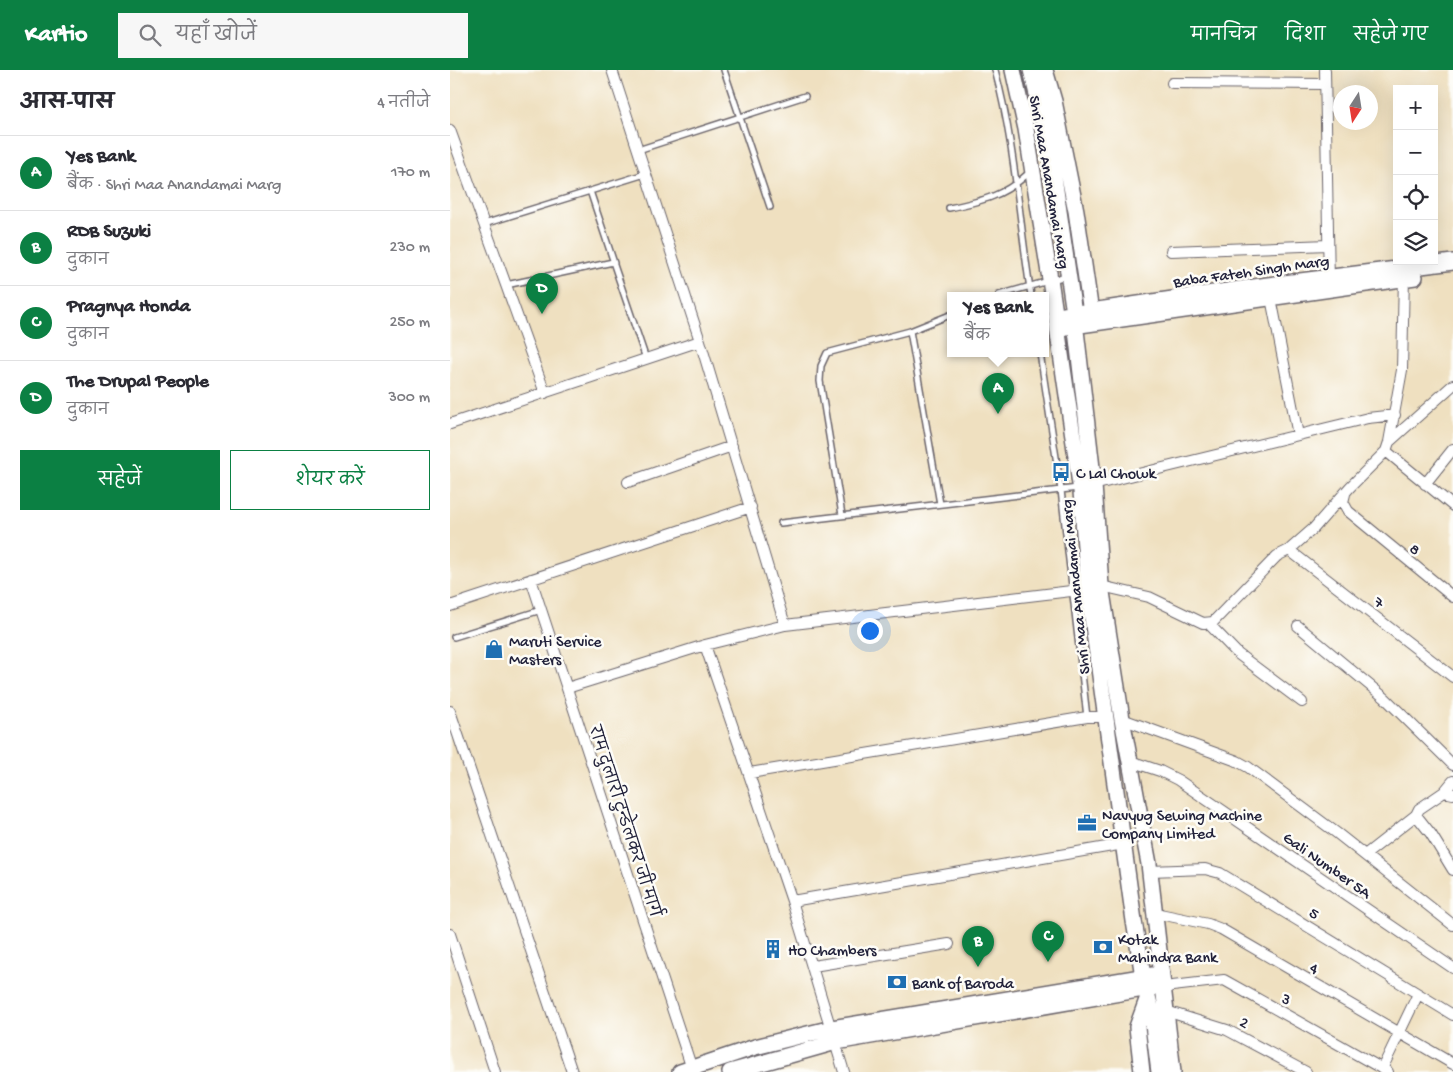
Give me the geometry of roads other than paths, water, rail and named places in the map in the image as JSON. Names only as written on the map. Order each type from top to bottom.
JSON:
[{"type":"main road","name":"Shri Maa Anandamai Marg","points":[[1013,70],[1033,170],[1056,322],[1087,486]]},
{"type":"main road","name":"Shri Maa Anandamai Marg","points":[[1031,70],[1048,143],[1075,319],[1087,486],[1088,589],[1159,1072]]},
{"type":"main road","name":"Shri Maa Anandamai Marg","points":[[1045,70],[1054,101],[1076,211],[1092,316]]},
{"type":"main road","name":"Baba Fateh Singh Marg","points":[[1404,274],[1453,262]]},
{"type":"main road","name":"Baba Fateh Singh Marg","points":[[1056,322],[1329,283],[1453,270]]},
{"type":"main road","name":"Baba Fateh Singh Marg","points":[[1092,316],[1271,298],[1329,283]]},
{"type":"main road","name":"Shri Maa Anandamai Marg","points":[[1088,589],[1122,719],[1150,871],[1173,1072]]},
{"type":"main road","points":[[688,1071],[755,1047],[1146,987],[1163,980]]},
{"type":"main road","points":[[1142,1072],[1138,1027],[1146,987]]},
{"type":"main road","points":[[730,1072],[834,1035]]},
{"type":"street","points":[[612,70],[700,341],[785,626]]},
{"type":"street","points":[[1325,70],[1329,283]]},
{"type":"street","points":[[1172,82],[1325,84]]},
{"type":"street","points":[[450,130],[545,393]]},
{"type":"street","points":[[1171,251],[1328,245]]},
{"type":"street","points":[[1388,447],[1402,370],[1404,274]]},
{"type":"street","points":[[1271,298],[1298,435]]},
{"type":"street","points":[[450,424],[700,341]]},
{"type":"street","points":[[1208,623],[1213,622],[1277,556],[1289,550],[1314,528],[1388,447],[1453,385]]},
{"type":"street","points":[[1087,486],[1368,418],[1395,415]]},
{"type":"street","points":[[628,482],[732,446]]},
{"type":"street","points":[[1388,447],[1425,484],[1453,506]]},
{"type":"street","points":[[1425,484],[1453,449]]},
{"type":"street","name":"8","points":[[1345,493],[1343,498],[1344,505],[1360,522],[1453,597]]},
{"type":"street","points":[[450,606],[750,507]]},
{"type":"street","name":"7","points":[[1289,550],[1453,677]]},
{"type":"street","name":"राम दुलारी टुन्डेलकर जी मार्ग","points":[[531,579],[688,1071]]},
{"type":"street","points":[[567,688],[705,646],[785,626],[1088,589],[1149,597],[1208,623],[1238,654],[1302,702]]},
{"type":"street","points":[[1298,626],[1385,698],[1453,765]]},
{"type":"street","points":[[705,646],[750,773],[792,901],[844,1072]]},
{"type":"street","points":[[450,711],[572,1072]]},
{"type":"street","points":[[750,773],[1087,717],[1106,717]]},
{"type":"street","points":[[1122,719],[1237,761],[1248,767],[1365,855],[1453,925]]},
{"type":"street","name":"Gali Number 5A","points":[[1130,761],[1160,771],[1184,784],[1453,968]]},
{"type":"street","points":[[1365,855],[1416,815],[1419,809],[1448,793],[1453,781]]},
{"type":"street","points":[[1416,815],[1431,834],[1453,870]]},
{"type":"street","points":[[792,901],[1124,844]]},
{"type":"street","name":"5","points":[[1150,871],[1205,869],[1220,873],[1453,1015]]},
{"type":"street","name":"4","points":[[1156,914],[1208,924],[1221,929],[1453,1064]]},
{"type":"street","points":[[450,934],[495,1072]]},
{"type":"street","points":[[813,966],[948,944]]},
{"type":"street","name":"3","points":[[1163,980],[1224,980],[1385,1070]]},
{"type":"street","points":[[1385,1070],[1418,994]]},
{"type":"street","name":"2","points":[[1166,1011],[1227,1030],[1306,1072]]},
{"type":"lane","points":[[724,70],[770,207]]},
{"type":"lane","points":[[995,70],[1004,104],[1018,184],[1030,292]]},
{"type":"lane","points":[[638,150],[806,96]]},
{"type":"lane","points":[[949,208],[991,198],[1005,192],[1018,184],[1033,170]]},
{"type":"lane","points":[[484,224],[646,173]]},
{"type":"lane","points":[[590,191],[646,359]]},
{"type":"lane","points":[[505,285],[608,261],[614,264]]},
{"type":"lane","points":[[1009,292],[1068,275]]},
{"type":"lane","points":[[842,515],[820,380],[824,357],[827,353],[910,332],[947,316]]},
{"type":"lane","points":[[910,332],[940,504]]},
{"type":"lane","points":[[1041,357],[1061,490],[1088,589],[1087,717]]},
{"type":"lane","points":[[781,523],[1087,486]]},
{"type":"lane","points":[[454,637],[541,610]]},
{"type":"place","name":"The Drupal People","points":[[542,314]]},
{"type":"place","name":"Yes Bank","points":[[998,414]]},
{"type":"place","name":"C Lal Chowk","points":[[1061,472]]},
{"type":"place","name":"Maruti Service Masters","points":[[494,649]]},
{"type":"place","name":"Navyug Sewing Machine Company Limited","points":[[1087,823]]},
{"type":"place","name":"Kotak Mahindra Bank","points":[[1103,947]]},
{"type":"place","name":"HO Chambers","points":[[773,949]]},
{"type":"place","name":"Pragnya Honda","points":[[1048,962]]},
{"type":"place","name":"RDB Suzuki","points":[[978,967]]},
{"type":"place","name":"Bank of Baroda","points":[[897,982]]}]
